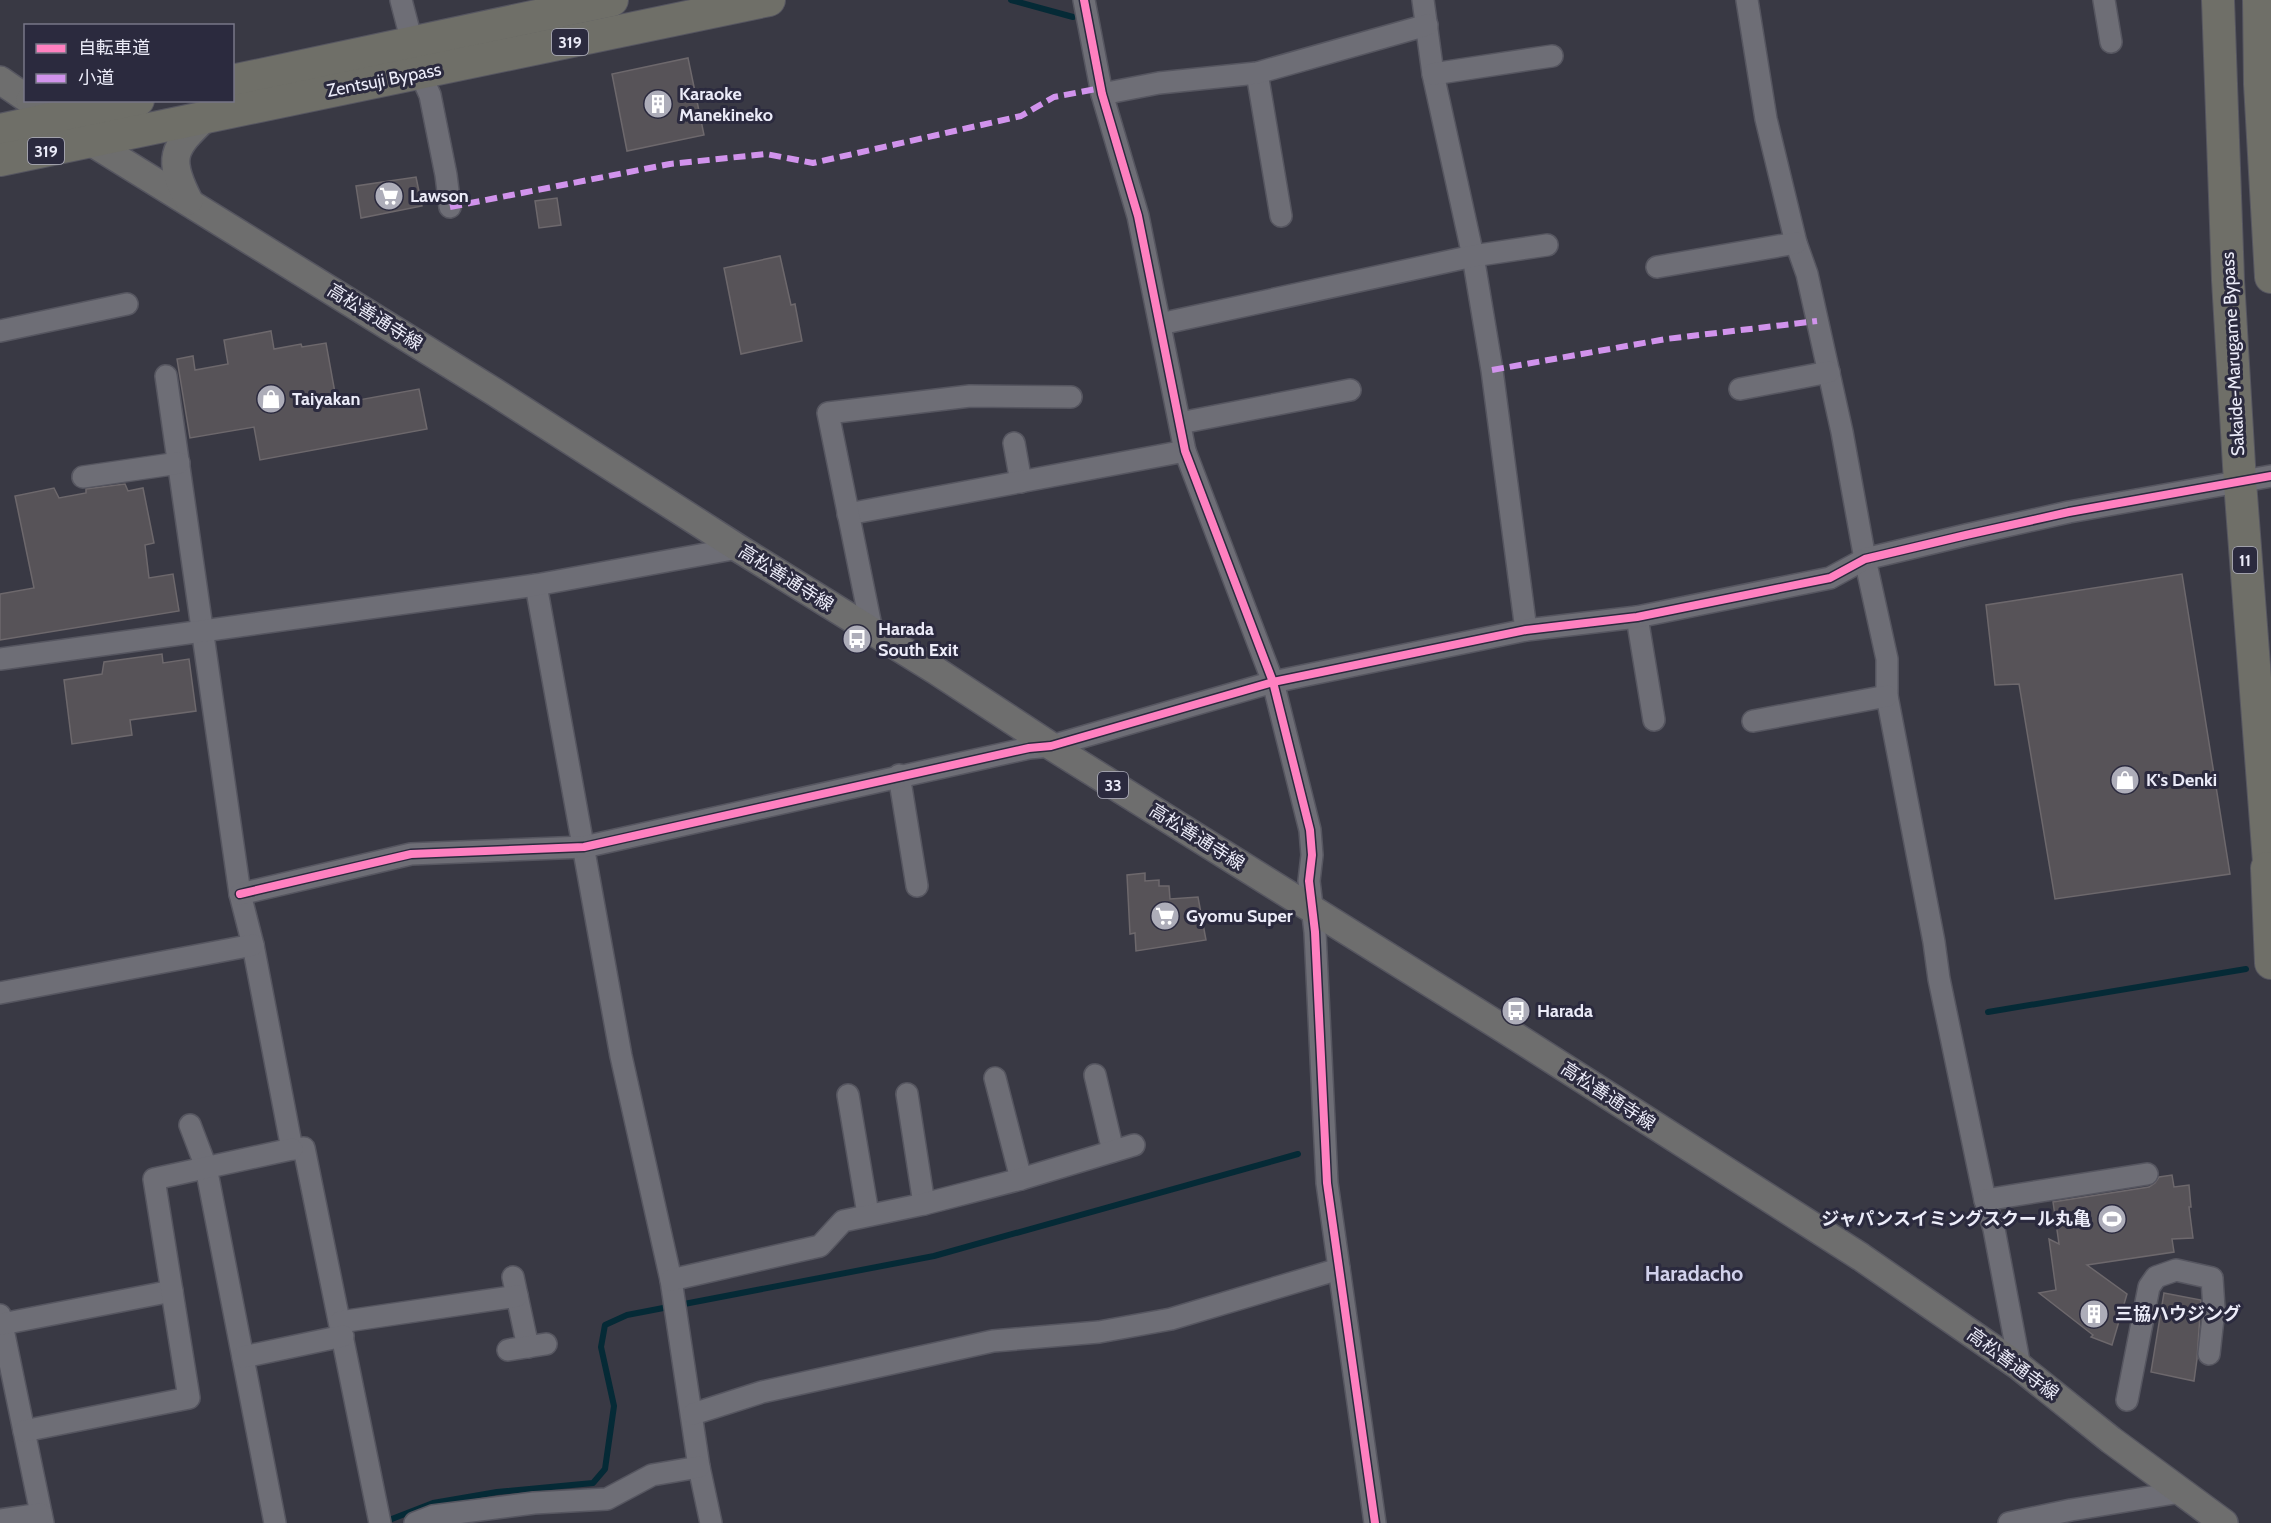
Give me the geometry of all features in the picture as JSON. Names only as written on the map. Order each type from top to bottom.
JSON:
[{"type":"highway","name":"Zentsuji Bypass","points":[[234,81],[612,0]]},
{"type":"highway","name":"Zentsuji Bypass","points":[[0,160],[769,0]]},
{"type":"highway","points":[[2197,0],[2204,120],[2228,280]]},
{"type":"highway","name":"Sakaide-Marugame Bypass","points":[[2218,0],[2228,280],[2240,482],[2271,888]]},
{"type":"highway","points":[[2259,0],[2260,84],[2271,277]]},
{"type":"highway","name":"319","points":[[0,130],[129,102]]},
{"type":"highway","points":[[2266,840],[2271,963]]},
{"type":"main road","points":[[0,80],[24,97]]},
{"type":"main road","name":"高松善通寺線","points":[[33,102],[91,142],[493,391],[1861,1257],[2020,1367],[2224,1523]]},
{"type":"main road","points":[[189,201],[175,170],[176,154],[185,137],[206,117]]},
{"type":"street","points":[[401,0],[420,73],[430,95],[450,207]]},
{"type":"street","points":[[1084,0],[1102,94],[1138,216],[1185,451],[1274,682],[1310,830],[1312,855],[1309,881],[1315,932],[1327,1183],[1375,1523]]},
{"type":"street","points":[[1423,0],[1433,74],[1473,256],[1492,370],[1526,630]]},
{"type":"street","points":[[1747,0],[1766,119],[1796,243],[1807,274],[1842,432],[1865,559],[1887,659],[1887,696],[1934,942],[1938,979],[1985,1200],[1995,1229],[2020,1367]]},
{"type":"street","points":[[2104,0],[2111,42]]},
{"type":"street","points":[[1102,94],[1159,83],[1257,74],[1427,25]]},
{"type":"street","points":[[1433,74],[1552,56]]},
{"type":"street","points":[[1257,74],[1281,216]]},
{"type":"street","points":[[1657,267],[1796,243]]},
{"type":"street","points":[[1160,324],[1473,256],[1547,245]]},
{"type":"street","points":[[0,331],[127,304]]},
{"type":"street","points":[[1740,388],[1830,372]]},
{"type":"street","points":[[166,376],[240,894],[253,945],[292,1149]]},
{"type":"street","points":[[1180,423],[1350,390]]},
{"type":"street","points":[[872,632],[828,413],[970,396],[1071,397]]},
{"type":"street","points":[[1014,443],[1021,482]]},
{"type":"street","points":[[848,514],[1185,451]]},
{"type":"street","points":[[83,477],[179,463]]},
{"type":"street","points":[[240,894],[411,854],[584,847],[899,776],[1029,748],[1051,746],[1274,682],[1526,630],[1637,617],[1830,578],[1865,559],[2069,512],[2271,476]]},
{"type":"street","points":[[0,659],[536,585],[738,548]]},
{"type":"street","points":[[536,585],[621,1056],[671,1280],[693,1414],[699,1467],[711,1523]]},
{"type":"street","points":[[1637,617],[1654,720]]},
{"type":"street","points":[[1753,721],[1887,696]]},
{"type":"street","points":[[899,776],[917,886]]},
{"type":"street","points":[[0,993],[253,945]]},
{"type":"street","points":[[1095,1076],[1113,1151]]},
{"type":"street","points":[[995,1078],[1021,1179]]},
{"type":"street","points":[[907,1094],[924,1204]]},
{"type":"street","points":[[848,1095],[868,1214]]},
{"type":"street","points":[[190,1125],[206,1167],[275,1523]]},
{"type":"street","points":[[671,1280],[820,1246],[843,1221],[924,1204],[1021,1179],[1134,1145]]},
{"type":"street","points":[[24,1431],[189,1398],[154,1179],[304,1148],[380,1523]]},
{"type":"street","points":[[1985,1200],[2147,1174]]},
{"type":"street","points":[[693,1414],[762,1392],[993,1341],[1099,1332],[1171,1319],[1340,1269]]},
{"type":"street","points":[[2127,1400],[2149,1287],[2156,1277],[2176,1270],[2212,1278],[2214,1309],[2209,1354]]},
{"type":"street","points":[[243,1357],[341,1329],[515,1287],[527,1347]]},
{"type":"street","points":[[0,1520],[42,1519],[1,1320],[172,1291]]},
{"type":"street","points":[[428,1521],[535,1513],[607,1499],[652,1475],[699,1467]]},
{"type":"street","points":[[2009,1523],[2073,1516],[2181,1492]]},
{"type":"building","name":"Karaoke Manekineko","points":[[688,58],[704,135],[627,151],[612,74]]},
{"type":"building","name":"Lawson","points":[[416,177],[422,206],[361,218],[356,186]]},
{"type":"building","points":[[557,198],[561,225],[539,228],[535,201]]},
{"type":"building","points":[[780,256],[791,305],[795,304],[802,341],[741,354],[724,268]]},
{"type":"building","name":"Taiyakan","points":[[271,331],[274,349],[301,344],[302,347],[326,343],[337,404],[419,389],[427,429],[260,460],[254,427],[190,438],[177,359],[193,356],[195,370],[228,364],[224,340]]},
{"type":"building","points":[[125,484],[128,491],[143,488],[154,543],[145,545],[149,578],[173,574],[179,611],[0,640],[0,594],[34,588],[15,496],[54,488],[59,498],[86,493],[86,489]]},
{"type":"building","name":"K's Denki","points":[[2182,574],[2230,874],[2055,899],[2019,684],[1995,685],[1986,605]]},
{"type":"building","points":[[162,654],[163,663],[189,659],[196,711],[130,720],[132,735],[72,744],[64,680],[102,674],[104,662]]},
{"type":"building","name":"Gyomu Super","points":[[1145,873],[1145,881],[1159,880],[1159,886],[1169,886],[1170,899],[1198,897],[1206,940],[1136,951],[1135,933],[1130,934],[1127,875]]},
{"type":"building","name":"ジャパンスイミングスクール丸亀","points":[[2172,1175],[2174,1187],[2189,1185],[2193,1238],[2172,1239],[2174,1252],[2087,1265],[2127,1294],[2112,1345],[2091,1337],[2093,1335],[2039,1293],[2056,1290],[2049,1239],[2059,1244],[2053,1202],[2149,1187],[2159,1177]]},
{"type":"building","points":[[2164,1293],[2201,1300],[2194,1381],[2151,1372]]},
{"type":"waterway","points":[[1011,0],[1073,17]]},
{"type":"waterway","points":[[1988,1012],[2246,969]]},
{"type":"waterway","points":[[384,1522],[433,1503],[497,1492],[593,1483],[605,1469],[614,1406],[601,1347],[605,1325],[627,1315],[934,1256],[1298,1154]]},
{"type":"marked path","points":[[450,207],[670,164],[766,154],[813,163],[1021,116],[1054,97],[1101,88]]},
{"type":"marked path","points":[[1492,370],[1666,339],[1817,321]]},
{"type":"cycle path","points":[[1084,0],[1102,94],[1138,216],[1185,451],[1273,682],[1310,830],[1312,855],[1309,881],[1315,932],[1327,1183],[1375,1523]]},
{"type":"cycle path","points":[[240,894],[411,854],[584,847],[1029,748],[1051,746],[1273,682],[1526,630],[1637,617],[1830,578],[1865,559],[1966,535],[2069,512],[2271,476]]},
{"type":"place","name":"Karaoke Manekineko","points":[[658,104]]},
{"type":"place","name":"Lawson","points":[[389,196]]},
{"type":"place","name":"Taiyakan","points":[[271,399]]},
{"type":"place","name":"Harada South Exit","points":[[857,639]]},
{"type":"place","name":"K's Denki","points":[[2125,780]]},
{"type":"place","name":"Gyomu Super","points":[[1165,916]]},
{"type":"place","name":"Harada","points":[[1516,1011]]},
{"type":"place","name":"ジャパンスイミングスクール丸亀","points":[[2112,1219]]},
{"type":"place","name":"三協ハウジング","points":[[2094,1314]]},
{"type":"district","name":"Haradacho","points":[[1694,1274]]}]
